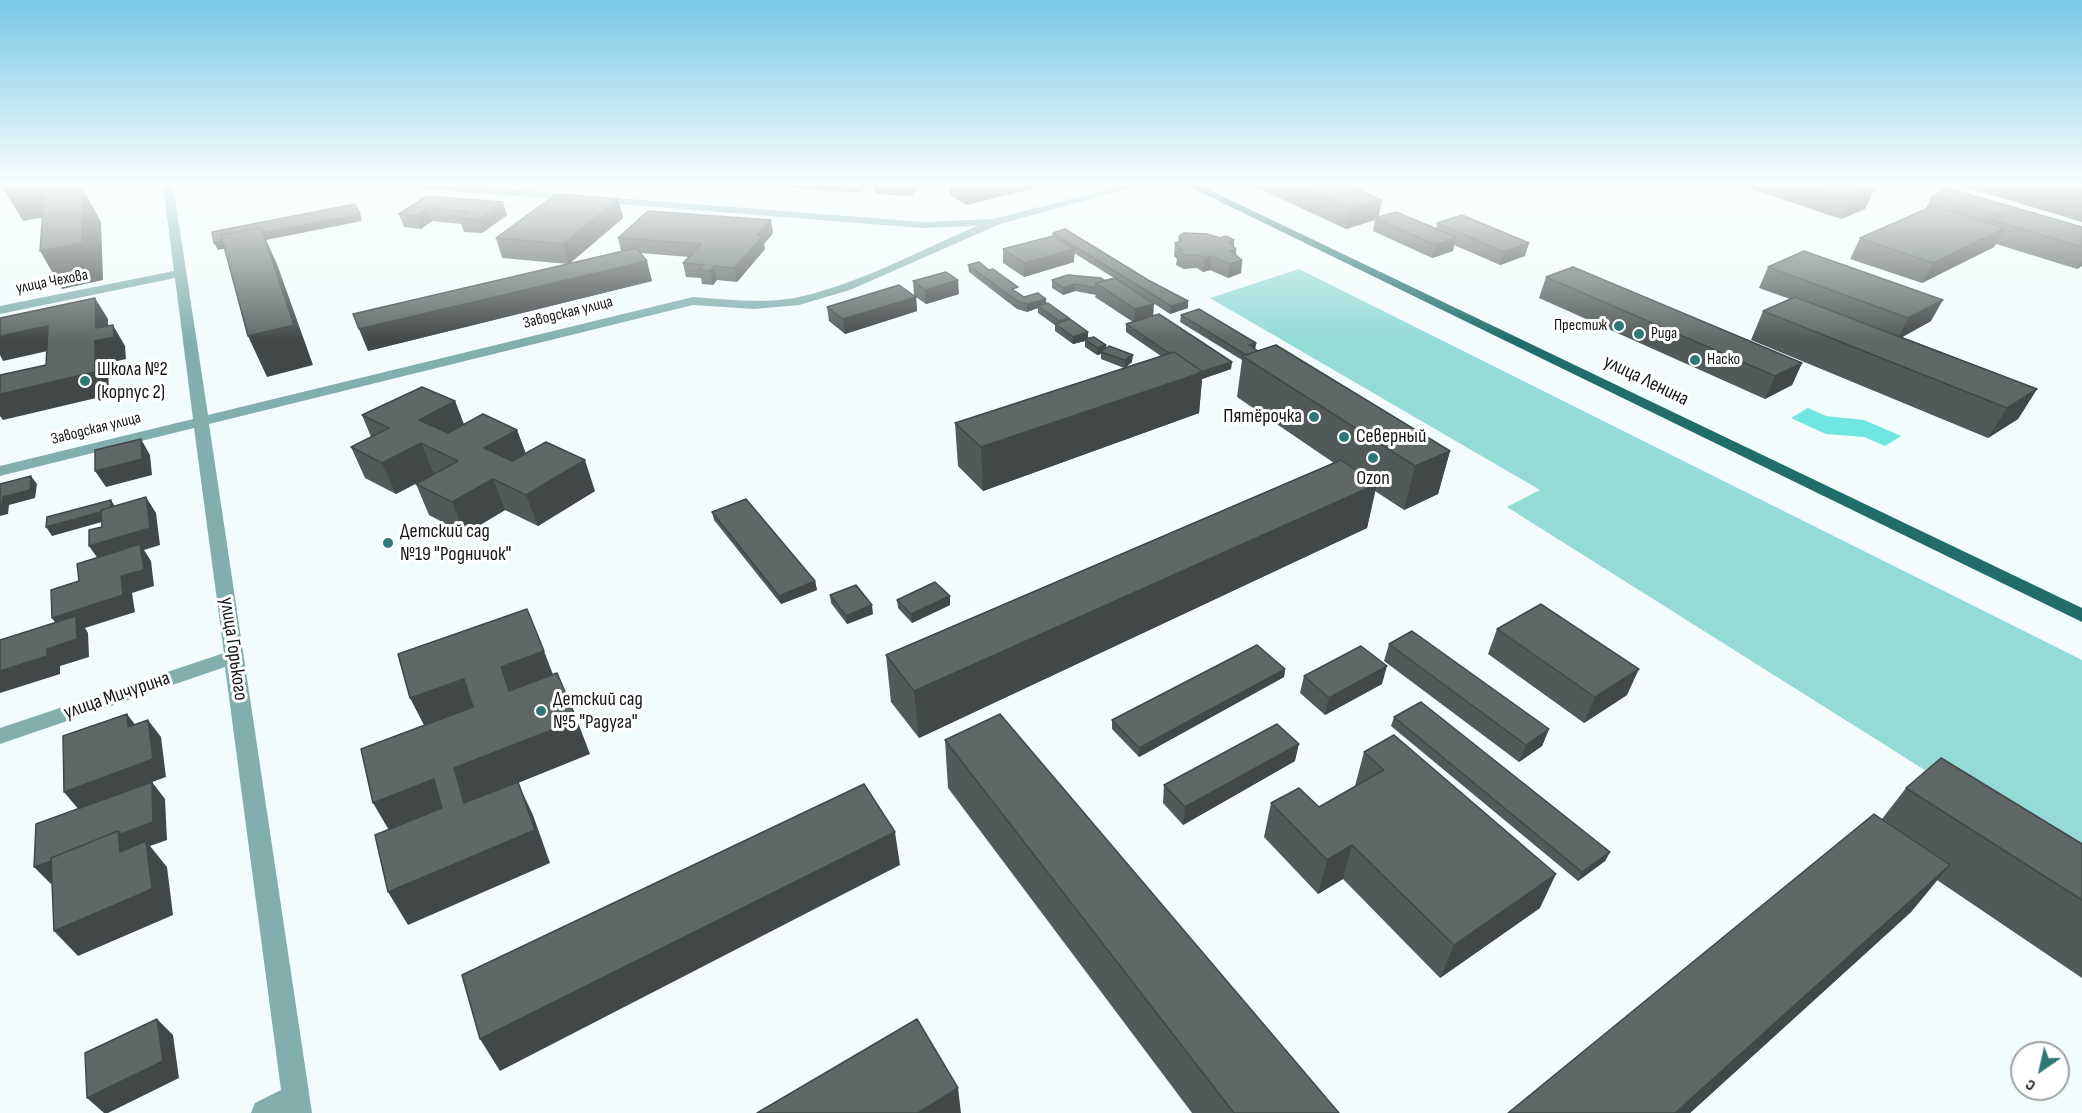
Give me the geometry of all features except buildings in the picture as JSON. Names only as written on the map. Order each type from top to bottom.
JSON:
[{"type":"main road","name":"улица Ленина","points":[[1298,237],[2082,616]]},
{"type":"street","name":"улица Горького","points":[[176,237],[297,1105]]},
{"type":"street","name":"Заводская улица","points":[[0,471],[693,301],[754,305],[794,302],[846,287],[962,237]]},
{"type":"street","name":"улица Чехова","points":[[0,310],[181,273]]},
{"type":"street","name":"улица Мичурина","points":[[0,736],[234,657]]},
{"type":"street","points":[[265,1113],[297,1105]]},
{"type":"shaded area","points":[[1299,269],[2082,660],[2082,869],[1507,507],[1540,490],[1210,298]]},
{"type":"shaded area","points":[[1808,408],[1826,416],[1864,420],[1901,436],[1885,446],[1864,437],[1826,434],[1791,418]]},
{"type":"place","name":"Престиж","points":[[1619,326]]},
{"type":"place","name":"Рида","points":[[1639,334]]},
{"type":"place","name":"Наско","points":[[1695,360]]},
{"type":"place","name":"Школа №2 (корпус 2)","points":[[85,381]]},
{"type":"place","name":"Пятёрочка","points":[[1314,417]]},
{"type":"place","name":"Северный","points":[[1344,437]]},
{"type":"place","name":"Ozon","points":[[1373,458]]},
{"type":"place","name":"Детский сад №19 \"Родничок\"","points":[[388,543]]},
{"type":"place","name":"Детский сад №5 \"Радуга\"","points":[[541,711]]}]
